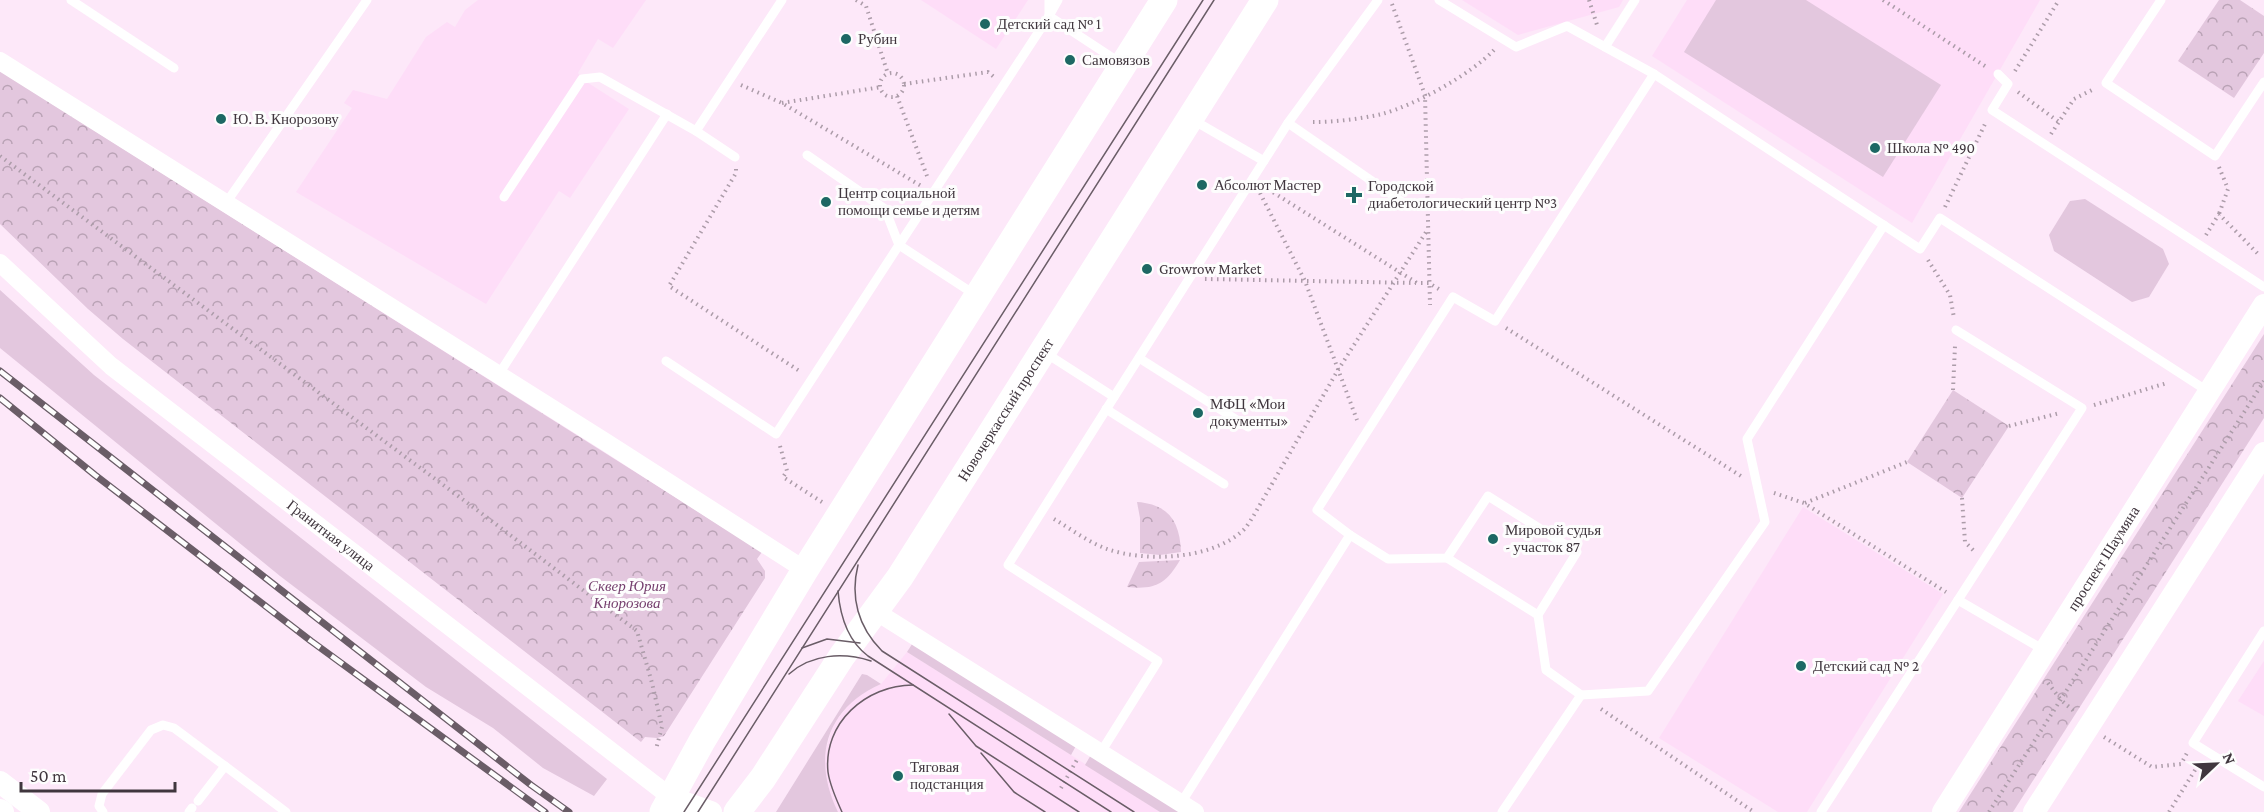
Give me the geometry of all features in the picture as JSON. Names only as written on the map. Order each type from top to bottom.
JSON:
[{"type":"main road","points":[[674,807],[708,732],[805,570],[1164,0]]},
{"type":"main road","name":"Новочеркасский проспект","points":[[736,812],[763,778],[842,656],[900,577],[1265,0]]},
{"type":"street","points":[[0,61],[499,374],[805,570]]},
{"type":"street","name":"Гранитная улица","points":[[0,263],[111,366],[674,807],[711,812]]},
{"type":"street","name":"проспект Шаумяна","points":[[1943,812],[2047,652],[2264,305]]},
{"type":"street","points":[[2034,812],[2264,453]]},
{"type":"street","points":[[875,611],[1092,751],[1188,807]]},
{"type":"street","points":[[0,782],[39,812]]},
{"type":"lane","points":[[71,0],[174,68]]},
{"type":"lane","points":[[226,203],[367,0]]},
{"type":"lane","points":[[696,131],[782,0]]},
{"type":"lane","points":[[1048,0],[1049,16]]},
{"type":"lane","points":[[666,361],[776,434],[1059,0]]},
{"type":"lane","points":[[1092,751],[1158,661],[1008,565],[1288,123],[1378,0]]},
{"type":"lane","points":[[1439,0],[1516,47],[1567,26],[1654,74],[1920,249],[1940,218],[2210,392]]},
{"type":"lane","points":[[1605,47],[1635,0]]},
{"type":"lane","points":[[2161,0],[2106,83],[2215,156],[2264,82]]},
{"type":"lane","points":[[1049,16],[1124,65]]},
{"type":"lane","points":[[1538,615],[1447,558],[1389,559],[1350,535],[1317,510],[1453,297],[1496,321],[1654,74]]},
{"type":"lane","points":[[1998,74],[2007,84],[1992,110],[2264,287]]},
{"type":"lane","points":[[504,197],[582,79],[600,77],[696,131],[735,157]]},
{"type":"lane","points":[[499,374],[667,114]]},
{"type":"lane","points":[[1190,118],[1264,161]]},
{"type":"lane","points":[[1288,123],[1408,206]]},
{"type":"lane","points":[[807,155],[885,209],[899,245],[976,296]]},
{"type":"lane","points":[[1447,558],[1488,496],[1577,552],[1538,615],[1546,670],[1581,695],[1648,691],[1765,522],[1747,439],[1884,225]]},
{"type":"lane","points":[[1821,812],[2082,408],[1956,330]]},
{"type":"lane","points":[[1041,351],[1113,397]]},
{"type":"lane","points":[[1139,358],[1248,427]]},
{"type":"lane","points":[[1106,409],[1224,484]]},
{"type":"lane","points":[[1188,807],[1350,535]]},
{"type":"lane","points":[[1958,600],[2047,652]]},
{"type":"lane","points":[[2264,631],[2193,743],[2264,788]]},
{"type":"lane","points":[[1502,812],[1581,695]]},
{"type":"lane","points":[[103,812],[99,806],[102,794],[151,730],[163,725],[174,728],[286,812]]},
{"type":"lane","points":[[193,807],[225,766]]},
{"type":"path","points":[[856,0],[866,6],[888,74]]},
{"type":"path","points":[[1391,0],[1425,95],[1432,332]]},
{"type":"path","points":[[1883,0],[1998,74]]},
{"type":"path","points":[[2059,0],[2007,84],[2059,122]]},
{"type":"path","points":[[1288,123],[1332,122],[1383,113],[1458,78],[1488,56],[1503,40]]},
{"type":"path","points":[[904,84],[988,72],[996,78]]},
{"type":"path","points":[[888,74],[899,75],[904,84],[901,93],[897,96],[887,95],[881,87],[881,82],[888,74]]},
{"type":"path","points":[[729,80],[782,103],[933,193]]},
{"type":"path","points":[[2044,144],[2074,99],[2106,83]]},
{"type":"path","points":[[782,103],[881,87]]},
{"type":"path","points":[[897,96],[933,193]]},
{"type":"path","points":[[1940,218],[1992,110]]},
{"type":"path","points":[[0,156],[472,506],[637,632],[662,727],[656,749]]},
{"type":"path","points":[[2199,245],[2219,214],[2228,189],[2215,156]]},
{"type":"path","points":[[735,157],[736,173],[669,286],[812,379]]},
{"type":"path","points":[[1252,179],[1417,283]]},
{"type":"path","points":[[1252,179],[1305,281],[1364,437]]},
{"type":"path","points":[[2219,214],[2260,255]]},
{"type":"path","points":[[1041,511],[1104,548],[1132,556],[1158,558],[1192,554],[1217,546],[1240,533],[1254,515],[1338,370],[1428,229]]},
{"type":"path","points":[[1189,279],[1429,283],[1453,297]]},
{"type":"path","points":[[1496,321],[1758,487],[1804,503],[1958,600]]},
{"type":"path","points":[[1989,812],[2264,381]]},
{"type":"path","points":[[776,434],[787,471],[783,477],[825,503]]},
{"type":"path","points":[[1804,503],[1907,462]]},
{"type":"path","points":[[1962,498],[1965,542],[1984,561]]},
{"type":"path","points":[[1581,695],[1754,812]]},
{"type":"path","points":[[1060,788],[1092,751]]},
{"type":"path","points":[[2169,812],[2207,751]]},
{"type":"shaded area","points":[[478,0],[646,0],[613,48],[598,39],[578,73],[582,79],[629,109],[570,198],[559,191],[486,304],[296,192],[352,108],[344,103],[353,90],[387,99],[426,37],[447,22],[455,27],[465,10]]},
{"type":"shaded area","name":"Детский сад № 1","points":[[921,0],[1028,0],[996,49]]},
{"type":"shaded area","points":[[1462,0],[1623,0],[1619,7],[1518,35]]},
{"type":"shaded area","name":"Школа № 490","points":[[1687,0],[2040,0],[1912,223],[1652,56]]},
{"type":"shaded area","name":"Детский сад № 2","points":[[1803,507],[1943,594],[1807,812],[1778,812],[1659,738]]},
{"type":"shaded area","points":[[907,652],[1160,812],[838,812],[829,794],[824,774],[824,756],[833,725],[851,702],[881,684]]},
{"type":"shaded area","points":[[2264,661],[2264,716],[2238,701]]},
{"type":"green space","points":[[1716,0],[1806,0],[1941,85],[1883,177],[1684,52]]},
{"type":"green space","points":[[2219,0],[2240,0],[2264,16],[2264,53],[2234,98],[2178,61]]},
{"type":"green space","name":"Сквер Юрия Кнорозова","points":[[0,71],[762,552],[757,559],[765,571],[765,578],[664,736],[645,737],[641,742],[123,339],[88,309],[0,224]]},
{"type":"green space","points":[[2085,199],[2163,249],[2169,264],[2149,297],[2132,302],[2054,251],[2049,235],[2070,201]]},
{"type":"green space","points":[[0,290],[94,375],[607,779],[594,796],[543,768],[493,728],[426,687],[280,576],[0,348]]},
{"type":"green space","points":[[2264,334],[2264,418],[2013,812],[1959,812]]},
{"type":"green space","points":[[1953,390],[2009,426],[1962,498],[1907,462]]},
{"type":"green space","points":[[1137,502],[1157,506],[1170,516],[1178,531],[1181,552],[1160,555],[1140,553],[1140,518]]},
{"type":"green space","points":[[1180,560],[1170,575],[1159,584],[1137,588],[1127,587],[1139,562]]},
{"type":"green space","points":[[914,641],[1077,744],[1071,755],[907,652]]},
{"type":"green space","points":[[862,674],[881,684],[847,707],[836,722],[825,755],[830,792],[838,812],[776,812]]},
{"type":"green space","points":[[1092,753],[1184,812],[1160,812],[1085,765]]},
{"type":"tram line","points":[[684,812],[1203,0]]},
{"type":"tram line","points":[[698,812],[1214,0]]},
{"type":"tram line","points":[[858,565],[855,589],[858,611],[867,632],[882,651],[1134,812]]},
{"type":"tram line","points":[[838,591],[846,627],[855,643],[868,656],[1111,812]]},
{"type":"tram line","points":[[802,648],[827,639],[860,643]]},
{"type":"tram line","points":[[789,674],[807,662],[828,657],[849,656],[871,661]]},
{"type":"tram line","points":[[842,812],[828,772],[828,754],[840,723],[851,710],[879,692],[913,685]]},
{"type":"tram line","points":[[949,714],[976,746],[1079,812]]},
{"type":"tram line","points":[[981,753],[1014,792],[1045,812]]},
{"type":"railway","points":[[0,371],[531,785],[569,812]]},
{"type":"railway","points":[[0,398],[95,475],[311,641],[545,812]]},
{"type":"place","name":"Детский сад № 1","points":[[985,24]]},
{"type":"place","name":"Рубин","points":[[846,39]]},
{"type":"place","name":"Самовязов","points":[[1070,60]]},
{"type":"place","name":"Ю. В. Кнорозову","points":[[221,119]]},
{"type":"place","name":"Школа № 490","points":[[1875,148]]},
{"type":"place","name":"Абсолют Мастер","points":[[1202,185]]},
{"type":"place","name":"Городской диабетологический центр №3","points":[[1354,195]]},
{"type":"place","name":"Центр социальной помощи семье и детям","points":[[826,202]]},
{"type":"place","name":"Growrow Market","points":[[1147,269]]},
{"type":"place","name":"МФЦ «Мои документы»","points":[[1198,413]]},
{"type":"place","name":"Мировой судья - участок 87","points":[[1493,539]]},
{"type":"place","name":"Детский сад № 2","points":[[1801,666]]},
{"type":"place","name":"Тяговая подстанция","points":[[898,776]]}]
